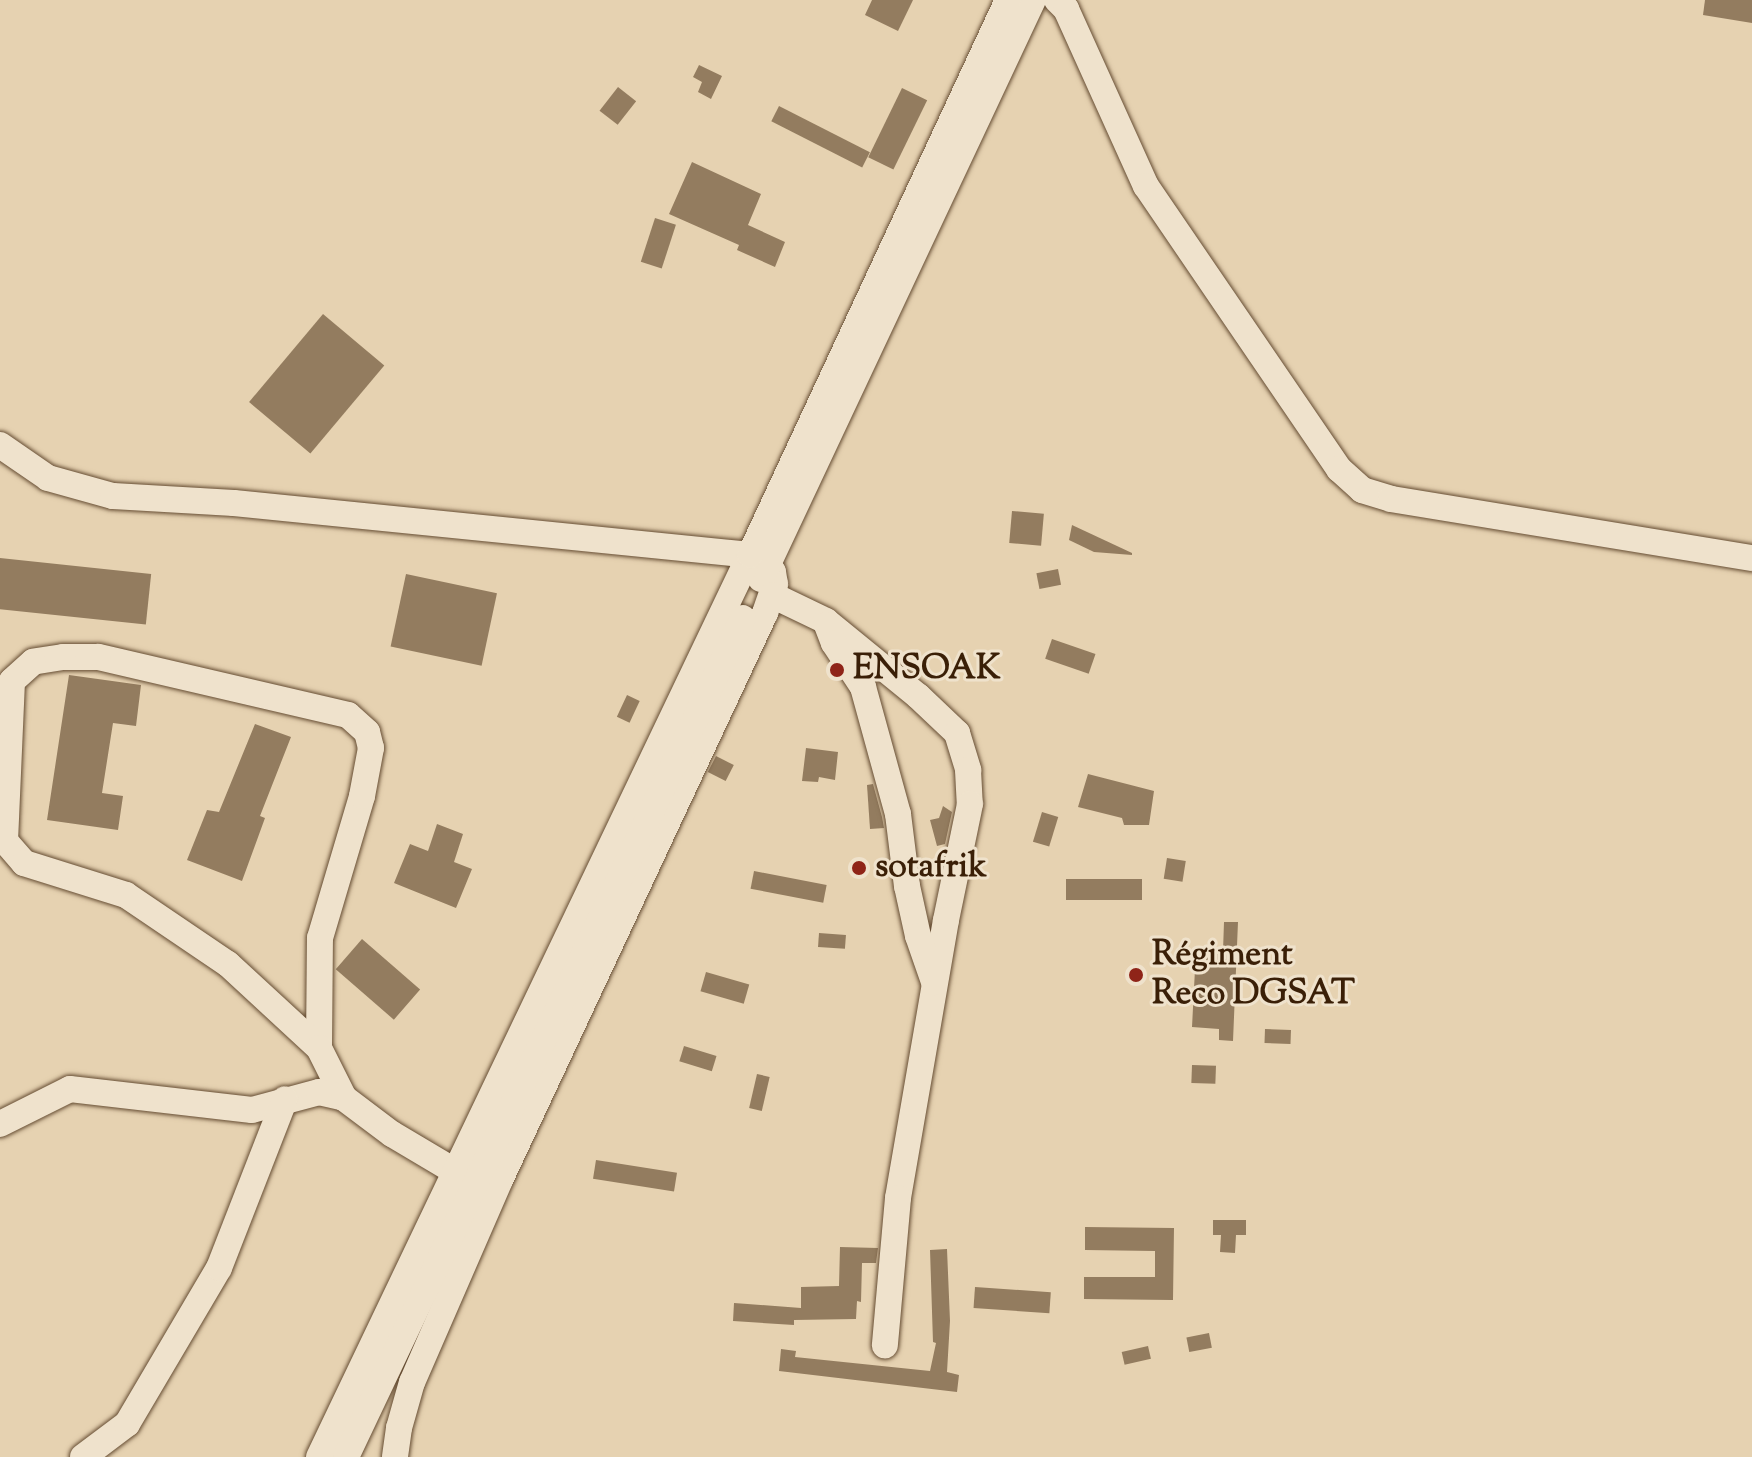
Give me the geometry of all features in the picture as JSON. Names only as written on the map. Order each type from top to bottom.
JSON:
[{"type":"street","points":[[759,559],[1008,0]]},
{"type":"street","points":[[319,1457],[465,1178],[759,559],[1033,0]]},
{"type":"street","points":[[1057,0],[1066,9],[1146,186],[1339,469],[1362,490],[1391,499],[1752,558]]},
{"type":"street","points":[[0,445],[48,478],[113,496],[234,503],[759,559]]},
{"type":"street","points":[[395,1457],[399,1428],[412,1382],[487,1209],[772,595],[775,584],[759,559]]},
{"type":"street","points":[[772,595],[826,621],[918,696],[957,733],[964,751],[970,804],[934,985],[898,1198],[885,1345]]},
{"type":"street","points":[[826,621],[834,643],[863,687],[898,814],[907,886],[918,936],[934,985]]},
{"type":"street","points":[[319,1048],[320,938],[362,796],[371,748],[367,732],[348,715],[98,657],[63,657],[33,662],[12,681],[5,841],[24,863],[126,895],[228,964],[319,1048],[344,1098]]},
{"type":"street","points":[[0,1124],[70,1089],[252,1110],[319,1092],[344,1098],[392,1134],[465,1178]]},
{"type":"street","points":[[83,1457],[127,1424],[219,1268],[285,1099]]},
{"type":"street","points":[[346,1457],[465,1178]]},
{"type":"building","points":[[872,0],[913,0],[898,31],[865,15]]},
{"type":"building","points":[[1705,0],[1752,0],[1752,23],[1703,15]]},
{"type":"building","points":[[699,65],[722,76],[711,99],[698,92],[702,82],[693,77]]},
{"type":"building","points":[[618,87],[636,101],[618,125],[600,111]]},
{"type":"building","points":[[902,88],[927,100],[893,169],[868,157]]},
{"type":"building","points":[[779,106],[870,152],[862,167],[771,121]]},
{"type":"building","points":[[692,162],[761,194],[748,225],[785,242],[775,267],[737,250],[739,245],[669,214]]},
{"type":"building","points":[[655,218],[676,225],[662,269],[641,262]]},
{"type":"building","points":[[323,314],[384,365],[310,454],[249,402]]},
{"type":"building","points":[[1012,511],[1044,514],[1041,546],[1009,543]]},
{"type":"building","points":[[1072,525],[1132,555],[1094,552],[1069,540]]},
{"type":"building","points":[[0,558],[151,574],[146,625],[0,609]]},
{"type":"building","points":[[1058,569],[1061,585],[1039,589],[1036,573]]},
{"type":"building","points":[[406,574],[497,593],[482,666],[391,646]]},
{"type":"building","points":[[1052,639],[1095,654],[1089,674],[1045,659]]},
{"type":"building","points":[[69,675],[141,685],[136,726],[113,723],[102,793],[123,796],[118,830],[47,820]]},
{"type":"building","points":[[627,695],[640,701],[630,723],[617,717]]},
{"type":"building","points":[[255,724],[291,737],[260,816],[265,818],[242,881],[187,860],[207,810],[219,812]]},
{"type":"building","points":[[806,748],[838,752],[835,780],[819,777],[818,782],[802,781]]},
{"type":"building","points":[[716,756],[734,765],[726,781],[708,772]]},
{"type":"building","points":[[1088,774],[1154,791],[1149,825],[1124,825],[1122,818],[1078,807]]},
{"type":"building","points":[[873,784],[884,828],[870,829],[867,785]]},
{"type":"building","points":[[943,806],[952,812],[945,844],[937,846],[930,820],[939,818]]},
{"type":"building","points":[[1042,812],[1058,817],[1049,847],[1033,842]]},
{"type":"building","points":[[437,824],[463,834],[454,862],[472,869],[456,908],[394,883],[410,844],[428,851]]},
{"type":"building","points":[[1167,858],[1186,861],[1182,882],[1164,879]]},
{"type":"building","points":[[754,871],[827,885],[823,903],[751,889]]},
{"type":"building","points":[[1066,879],[1142,879],[1142,900],[1066,900]]},
{"type":"building","points":[[1224,922],[1238,922],[1233,1041],[1219,1040],[1219,1029],[1192,1027],[1196,950],[1223,951]]},
{"type":"building","points":[[819,933],[846,935],[845,949],[818,947]]},
{"type":"building","points":[[362,939],[420,990],[394,1020],[336,969]]},
{"type":"building","points":[[706,972],[749,984],[744,1004],[700,991]]},
{"type":"building","points":[[1265,1029],[1291,1030],[1290,1044],[1265,1043]]},
{"type":"building","points":[[684,1046],[717,1056],[712,1071],[679,1061]]},
{"type":"building","points":[[1192,1065],[1216,1066],[1215,1084],[1191,1083]]},
{"type":"building","points":[[757,1074],[770,1077],[762,1111],[749,1108]]},
{"type":"building","points":[[596,1160],[677,1173],[674,1192],[593,1179]]},
{"type":"building","points":[[1213,1220],[1246,1220],[1246,1235],[1236,1235],[1235,1253],[1220,1252],[1221,1235],[1213,1235]]},
{"type":"building","points":[[1085,1227],[1174,1228],[1173,1300],[1084,1299],[1084,1277],[1155,1277],[1155,1251],[1085,1250]]},
{"type":"building","points":[[840,1247],[878,1248],[876,1263],[862,1263],[861,1302],[857,1301],[856,1319],[794,1320],[794,1325],[733,1321],[734,1303],[801,1308],[801,1287],[839,1286]]},
{"type":"building","points":[[947,1249],[950,1321],[947,1372],[959,1375],[957,1392],[779,1371],[781,1349],[796,1351],[795,1357],[930,1371],[936,1343],[933,1342],[930,1250]]},
{"type":"building","points":[[975,1287],[1051,1292],[1049,1313],[974,1308]]},
{"type":"building","points":[[1209,1333],[1212,1348],[1189,1352],[1186,1337]]},
{"type":"building","points":[[1148,1346],[1151,1359],[1125,1365],[1122,1352]]},
{"type":"place","name":"ENSOAK","points":[[837,670]]},
{"type":"place","name":"sotafrik","points":[[859,868]]},
{"type":"place","name":"Régiment Reco DGSAT","points":[[1136,975]]}]
